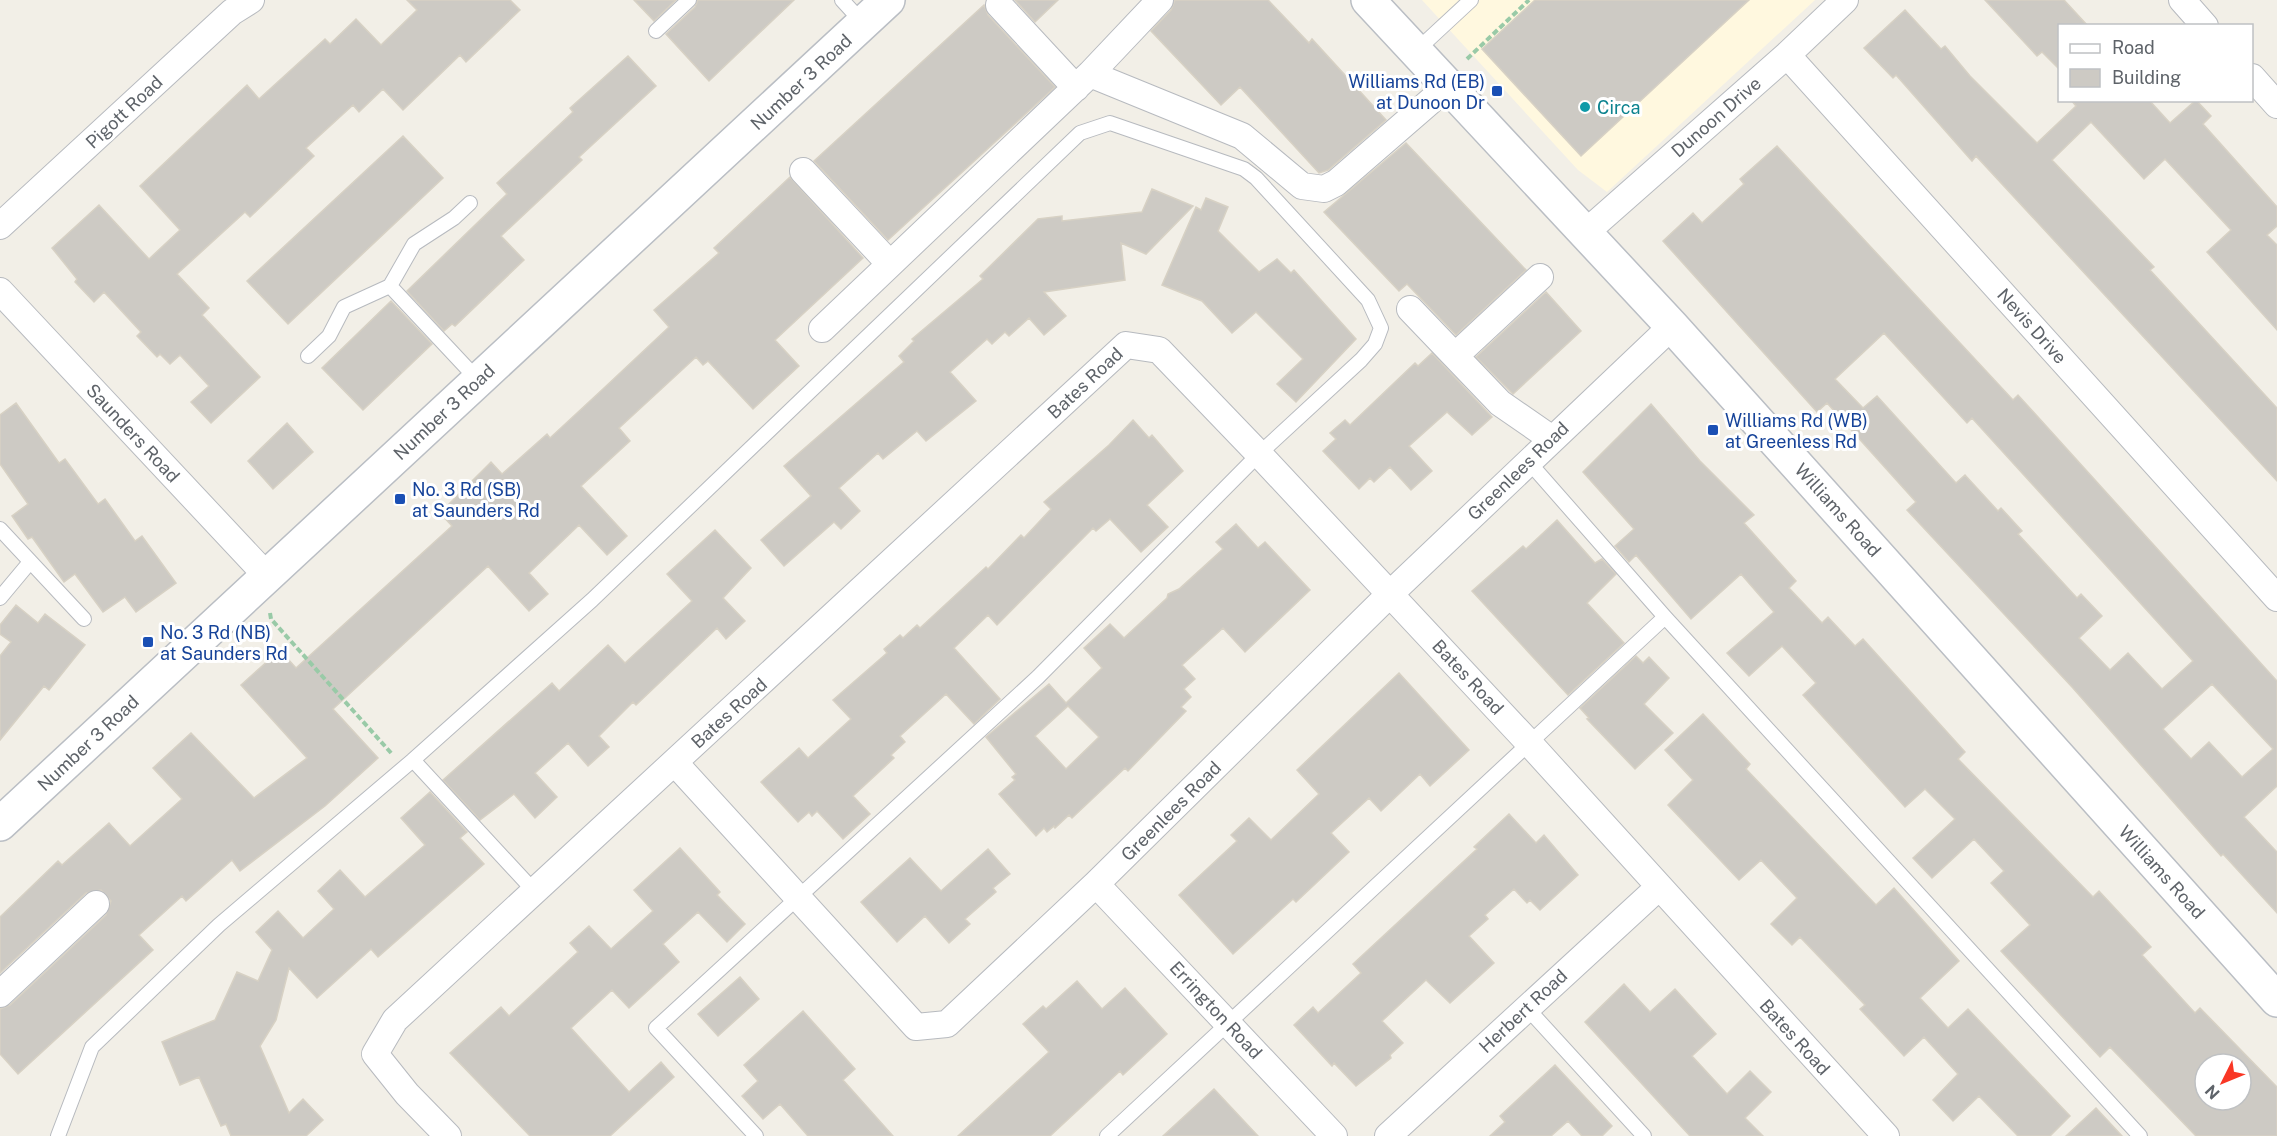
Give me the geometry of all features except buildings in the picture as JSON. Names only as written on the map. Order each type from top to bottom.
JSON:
[{"type":"street","name":"Pigott Road","points":[[0,226],[232,12],[251,0]]},
{"type":"street","name":"Number 3 Road","points":[[0,825],[478,380],[853,12],[888,0]]},
{"type":"street","points":[[822,329],[1083,81],[1160,0]]},
{"type":"street","name":"Williams Road","points":[[1368,0],[1672,326],[2277,1000]]},
{"type":"street","name":"Dunoon Drive","points":[[1585,232],[1787,55],[1845,0]]},
{"type":"street","points":[[2182,0],[2203,24]]},
{"type":"street","points":[[999,5],[1083,81],[1242,136],[1253,143],[1291,179],[1313,189],[1324,189],[1336,183],[1448,86]]},
{"type":"street","name":"Nevis Drive","points":[[1787,55],[2277,598]]},
{"type":"street","points":[[2253,77],[2277,105]]},
{"type":"street","points":[[803,171],[890,264]]},
{"type":"street","points":[[1455,356],[1540,277]]},
{"type":"street","name":"Saunders Road","points":[[0,291],[267,576]]},
{"type":"street","points":[[1410,309],[1500,403],[1552,439]]},
{"type":"street","name":"Greenlees Road","points":[[675,763],[916,1027],[947,1024],[1096,884],[1528,461],[1672,326]]},
{"type":"street","name":"Bates Road","points":[[448,1136],[407,1094],[375,1054],[395,1020],[1126,345],[1159,350],[1259,454],[1530,744],[1886,1136]]},
{"type":"street","name":"Errington Road","points":[[1096,884],[1334,1136]]},
{"type":"street","name":"Herbert Road","points":[[1388,1136],[1659,887]]},
{"type":"street","points":[[0,994],[96,904]]},
{"type":"lane","points":[[656,31],[689,0]]},
{"type":"lane","points":[[1416,51],[1468,1]]},
{"type":"lane","points":[[58,1136],[92,1047],[219,925],[413,760],[592,600],[1069,142],[1094,126],[1110,123],[1244,169],[1256,178],[1368,300],[1381,328],[1375,344],[1259,454],[1038,677],[656,1028],[756,1136]]},
{"type":"lane","points":[[308,356],[329,336],[344,307],[390,286],[414,244],[454,218],[470,203]]},
{"type":"lane","points":[[390,286],[478,380]]},
{"type":"lane","points":[[1528,461],[1665,617],[2140,1136]]},
{"type":"lane","points":[[0,529],[84,620]]},
{"type":"lane","points":[[0,598],[30,562]]},
{"type":"lane","points":[[1107,1136],[1665,617]]},
{"type":"lane","points":[[413,760],[535,892]]},
{"type":"lane","points":[[1527,1008],[1644,1136]]},
{"type":"path","points":[[1467,59],[1529,0]]},
{"type":"path","points":[[271,620],[397,760]]},
{"type":"shaded area","points":[[1422,0],[1815,0],[1607,192],[1578,170]]},
{"type":"place","name":"Williams Rd (EB) at Dunoon Dr","points":[[1497,91]]},
{"type":"place","name":"Circa","points":[[1585,107]]},
{"type":"place","name":"Williams Rd (WB) at Greenless Rd","points":[[1713,430]]},
{"type":"place","name":"No. 3 Rd (SB) at Saunders Rd","points":[[400,499]]},
{"type":"place","name":"No. 3 Rd (NB) at Saunders Rd","points":[[148,642]]}]
